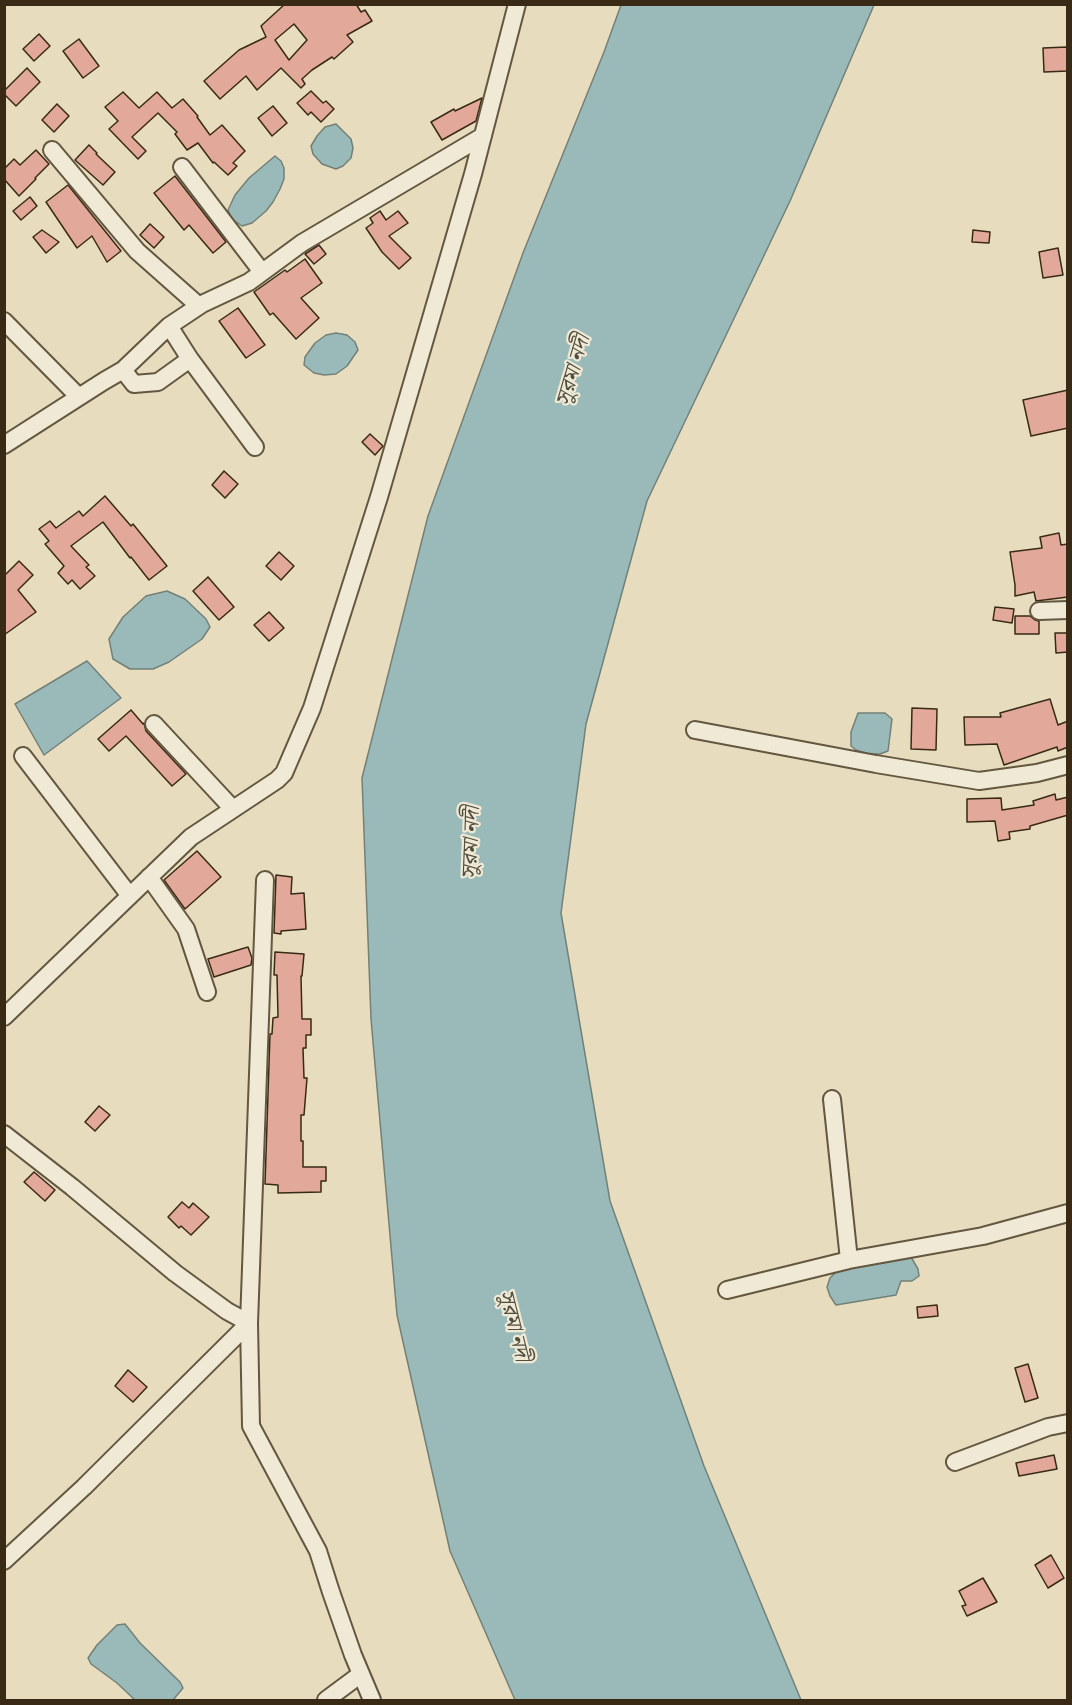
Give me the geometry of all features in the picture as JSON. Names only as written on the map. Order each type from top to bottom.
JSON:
[{"type":"street","points":[[4,1017],[191,837],[278,780],[284,773],[312,708],[383,486],[483,136],[517,4]]},
{"type":"street","points":[[4,445],[123,370],[169,326],[199,306],[249,282],[302,243],[483,136]]},
{"type":"street","points":[[52,150],[137,251],[199,306]]},
{"type":"street","points":[[182,167],[262,272]]},
{"type":"street","points":[[4,321],[79,397]]},
{"type":"street","points":[[169,326],[190,359],[255,447]]},
{"type":"street","points":[[123,370],[134,384],[159,382],[190,359]]},
{"type":"street","points":[[1039,611],[1068,610]]},
{"type":"street","points":[[154,724],[233,809]]},
{"type":"street","points":[[695,730],[979,781],[1037,773],[1068,765]]},
{"type":"street","points":[[23,756],[130,896]]},
{"type":"street","points":[[149,877],[186,929],[207,992]]},
{"type":"street","points":[[265,880],[249,1323],[251,1426],[318,1551],[372,1701]]},
{"type":"street","points":[[832,1099],[849,1260]]},
{"type":"street","points":[[4,1134],[175,1273],[227,1311],[249,1323]]},
{"type":"street","points":[[727,1290],[849,1260],[983,1236],[1068,1213]]},
{"type":"street","points":[[4,1561],[84,1486],[249,1323]]},
{"type":"street","points":[[955,1462],[1048,1427],[1068,1423]]},
{"type":"street","points":[[326,1701],[361,1674]]},
{"type":"water","name":"সুরমা নদী","points":[[621,5],[874,5],[790,201],[647,501],[586,724],[561,913],[610,1201],[704,1466],[801,1700],[515,1700],[450,1551],[397,1315],[371,1019],[362,778],[428,516],[523,253]]},
{"type":"water","points":[[336,124],[351,139],[353,148],[351,158],[336,169],[322,164],[313,154],[311,146],[325,127]]},
{"type":"water","points":[[275,156],[284,168],[284,179],[280,189],[266,211],[252,223],[242,226],[232,219],[228,210],[235,195],[249,178]]},
{"type":"water","points":[[336,333],[347,335],[355,342],[358,350],[347,366],[336,374],[314,373],[304,365],[305,357],[315,343],[326,335]]},
{"type":"water","points":[[167,591],[185,599],[206,619],[210,627],[202,639],[169,662],[153,669],[130,669],[113,659],[109,639],[123,617],[146,596]]},
{"type":"water","points":[[87,661],[121,698],[44,755],[15,704]]},
{"type":"water","points":[[858,713],[885,713],[892,719],[888,751],[868,754],[851,746],[851,732]]},
{"type":"water","points":[[911,1257],[919,1276],[912,1281],[901,1281],[896,1295],[836,1305],[830,1296],[827,1287],[830,1278],[836,1272],[874,1262]]},
{"type":"water","points":[[125,1624],[140,1643],[180,1682],[183,1688],[173,1700],[135,1700],[91,1664],[88,1658],[97,1645],[117,1625]]},
{"type":"building","points":[[285,4],[356,4],[361,12],[365,10],[372,21],[347,35],[353,42],[334,59],[332,57],[312,70],[302,79],[305,84],[301,88],[281,68],[257,90],[246,76],[220,99],[204,81],[239,50],[266,37],[261,26]],"holes":[[[294,24],[307,40],[289,60],[275,40]]]},
{"type":"building","points":[[39,34],[50,46],[34,61],[23,49]]},
{"type":"building","points":[[79,39],[99,66],[83,78],[63,51]]},
{"type":"building","points":[[1067,47],[1068,71],[1044,72],[1043,48]]},
{"type":"building","points":[[27,68],[40,82],[16,106],[4,94],[4,91]]},
{"type":"building","points":[[311,91],[323,103],[326,101],[334,109],[321,122],[311,112],[308,115],[297,103]]},
{"type":"building","points":[[123,92],[139,108],[157,92],[172,108],[183,99],[198,116],[210,135],[222,125],[245,151],[233,163],[237,166],[228,175],[213,163],[198,143],[187,150],[175,134],[177,132],[158,113],[132,137],[146,151],[138,159],[109,129],[118,121],[105,107]]},
{"type":"building","points":[[482,98],[476,121],[442,140],[431,122],[454,109],[455,111]]},
{"type":"building","points":[[57,104],[69,116],[54,132],[42,120]]},
{"type":"building","points":[[273,106],[287,123],[272,136],[258,118]]},
{"type":"building","points":[[89,145],[115,172],[103,185],[75,160]]},
{"type":"building","points":[[36,150],[49,164],[19,196],[4,179],[4,169],[14,159],[20,165]]},
{"type":"building","points":[[175,176],[226,242],[213,253],[189,225],[184,230],[154,193]]},
{"type":"building","points":[[68,185],[121,251],[107,262],[92,236],[77,248],[46,202]]},
{"type":"building","points":[[30,197],[37,206],[21,220],[13,211]]},
{"type":"building","points":[[380,211],[386,220],[398,211],[408,223],[389,236],[411,258],[399,269],[382,252],[366,228],[373,223],[370,218]]},
{"type":"building","points":[[150,224],[164,237],[154,248],[140,235]]},
{"type":"building","points":[[42,230],[59,242],[46,253],[33,237]]},
{"type":"building","points":[[973,230],[990,232],[989,243],[972,242]]},
{"type":"building","points":[[319,245],[326,254],[314,264],[305,254]]},
{"type":"building","points":[[1058,248],[1063,275],[1043,278],[1039,252]]},
{"type":"building","points":[[305,259],[322,283],[301,298],[319,318],[296,339],[273,313],[270,315],[254,292]]},
{"type":"building","points":[[238,308],[265,345],[246,358],[219,321]]},
{"type":"building","points":[[1068,390],[1068,428],[1031,436],[1023,400]]},
{"type":"building","points":[[370,434],[383,446],[375,455],[362,442]]},
{"type":"building","points":[[224,471],[238,484],[225,498],[212,485]]},
{"type":"building","points":[[105,496],[131,526],[133,524],[167,566],[149,580],[103,522],[71,546],[89,565],[86,567],[95,576],[80,589],[72,580],[68,584],[58,573],[64,566],[45,544],[49,541],[39,529],[50,521],[56,528],[79,511],[83,516]]},
{"type":"building","points":[[1059,533],[1061,545],[1068,544],[1068,597],[1036,601],[1034,592],[1015,596],[1010,552],[1042,548],[1040,537]]},
{"type":"building","points":[[279,552],[294,566],[281,580],[266,566]]},
{"type":"building","points":[[19,561],[33,575],[18,590],[36,612],[4,635],[4,576]]},
{"type":"building","points":[[208,577],[234,607],[219,620],[193,591]]},
{"type":"building","points":[[995,607],[1014,609],[1012,623],[993,620]]},
{"type":"building","points":[[269,612],[284,628],[269,641],[254,625]]},
{"type":"building","points":[[1015,616],[1030,616],[1039,621],[1039,634],[1015,634]]},
{"type":"building","points":[[1055,633],[1068,633],[1068,652],[1056,653]]},
{"type":"building","points":[[1050,699],[1058,725],[1068,721],[1068,747],[1058,751],[1057,747],[1004,765],[997,744],[965,745],[964,717],[1001,717],[1000,713]]},
{"type":"building","points":[[912,708],[937,709],[936,750],[911,749]]},
{"type":"building","points":[[131,710],[144,723],[146,731],[186,774],[172,786],[126,736],[109,751],[98,739]]},
{"type":"building","points":[[1055,794],[1056,800],[1068,797],[1068,815],[1030,826],[1030,829],[1009,832],[1010,839],[998,841],[995,821],[967,822],[967,799],[1001,798],[1002,810],[1034,805],[1033,801]]},
{"type":"building","points":[[197,851],[221,877],[185,909],[164,880]]},
{"type":"building","points":[[276,875],[292,877],[291,894],[304,893],[306,929],[281,931],[281,934],[274,933]]},
{"type":"building","points":[[248,947],[252,958],[251,965],[214,977],[208,959]]},
{"type":"building","points":[[275,952],[304,954],[301,976],[302,1019],[311,1019],[311,1035],[306,1035],[306,1048],[303,1048],[304,1078],[307,1078],[304,1115],[301,1115],[301,1141],[303,1141],[303,1167],[326,1167],[326,1181],[321,1181],[321,1192],[278,1193],[278,1185],[265,1184],[270,1034],[272,1034],[273,1018],[278,1017],[277,975],[274,975]]},
{"type":"building","points":[[99,1106],[110,1115],[95,1131],[85,1122]]},
{"type":"building","points":[[34,1172],[55,1190],[45,1201],[24,1182]]},
{"type":"building","points":[[182,1202],[189,1208],[193,1203],[209,1217],[191,1235],[181,1226],[179,1228],[168,1217]]},
{"type":"building","points":[[937,1305],[938,1316],[918,1318],[917,1307]]},
{"type":"building","points":[[1028,1364],[1038,1398],[1025,1402],[1015,1368]]},
{"type":"building","points":[[128,1370],[147,1387],[133,1402],[115,1386]]},
{"type":"building","points":[[1054,1455],[1057,1469],[1019,1476],[1016,1463]]},
{"type":"building","points":[[1051,1555],[1064,1578],[1048,1588],[1035,1565]]},
{"type":"building","points":[[983,1578],[997,1602],[967,1616],[962,1606],[966,1605],[959,1591]]}]
